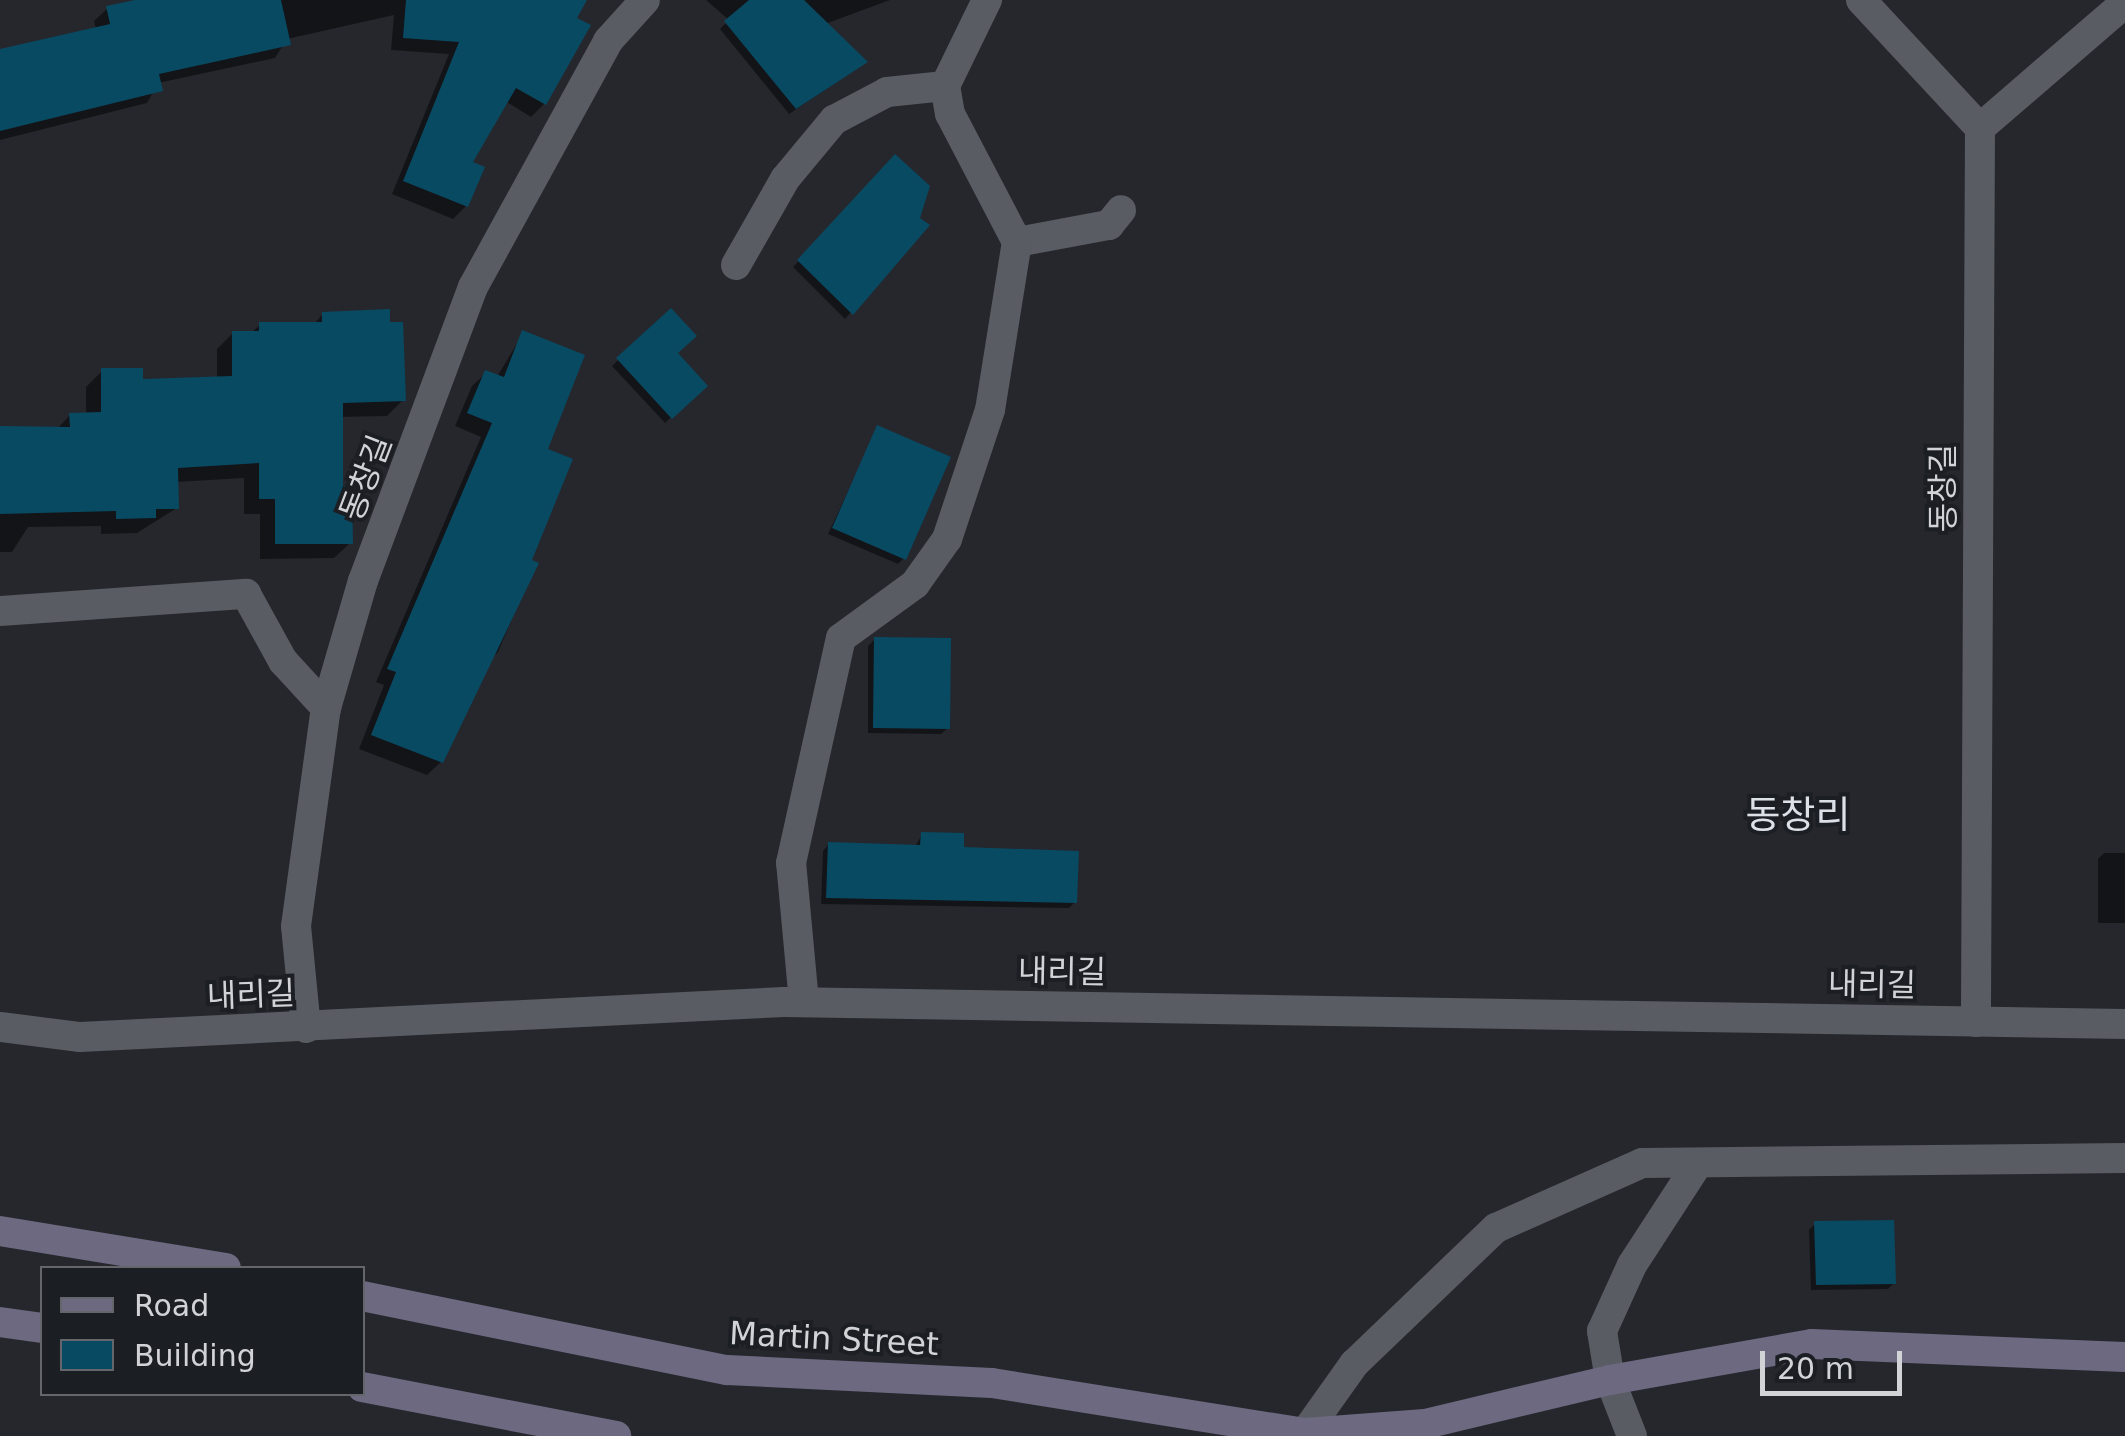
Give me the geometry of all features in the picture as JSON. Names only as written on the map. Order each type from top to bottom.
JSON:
[{"type":"main road","points":[[0,1230],[214,1266]]},
{"type":"main road","name":"Martin Street","points":[[365,1297],[728,1370],[992,1383],[1305,1434],[1425,1424],[1610,1380],[1812,1344],[2125,1357]]},
{"type":"main road","points":[[0,1322],[40,1328]]},
{"type":"main road","points":[[365,1388],[616,1436]]},
{"type":"street","name":"동창길","points":[[306,1028],[296,926],[326,708],[364,581],[474,287],[608,42],[645,0]]},
{"type":"street","points":[[804,1002],[792,864],[841,638],[915,584],[947,539],[990,410],[1017,242],[950,114],[945,86],[987,0]]},
{"type":"street","points":[[1861,0],[1980,128],[2125,3]]},
{"type":"street","points":[[736,266],[785,178],[834,120],[888,92],[945,86]]},
{"type":"street","name":"동창길","points":[[1976,1022],[1980,128]]},
{"type":"street","points":[[1017,242],[1109,225],[1121,210]]},
{"type":"street","points":[[0,611],[246,594],[283,661],[326,708]]},
{"type":"street","name":"내리길","points":[[0,1027],[80,1037],[804,1002],[2125,1024]]},
{"type":"street","points":[[1305,1434],[1354,1364],[1496,1228],[1642,1163],[2120,1160]]},
{"type":"street","points":[[1632,1436],[1610,1380],[1602,1332],[1632,1265],[1697,1165]]},
{"type":"building","points":[[135,0],[281,0],[291,45],[159,74],[163,91],[0,131],[0,49],[110,24],[106,6]]},
{"type":"building","points":[[406,0],[587,0],[577,18],[591,25],[546,105],[516,88],[473,162],[485,167],[468,207],[403,181],[459,42],[403,38]]},
{"type":"building","points":[[749,0],[804,0],[868,62],[796,109],[724,21]]},
{"type":"building","points":[[895,154],[930,186],[920,218],[930,225],[853,315],[797,260]]},
{"type":"building","points":[[671,308],[697,336],[678,353],[708,386],[672,419],[616,358]]},
{"type":"building","points":[[390,309],[390,322],[403,322],[406,401],[343,403],[343,486],[352,486],[353,544],[275,544],[275,499],[259,499],[259,463],[178,468],[179,509],[156,509],[156,518],[116,519],[116,511],[0,514],[0,426],[70,427],[69,413],[101,412],[101,368],[143,368],[143,379],[232,376],[232,331],[259,331],[259,322],[322,322],[322,312]]},
{"type":"building","points":[[522,330],[585,355],[548,449],[573,459],[532,560],[539,563],[443,763],[371,735],[396,672],[387,669],[492,423],[467,413],[485,370],[504,377]]},
{"type":"building","points":[[877,425],[951,457],[906,560],[832,528]]},
{"type":"building","points":[[874,637],[951,638],[950,729],[873,728]]},
{"type":"building","points":[[921,832],[964,833],[964,847],[1079,851],[1077,903],[826,898],[828,842],[920,845]]},
{"type":"building","points":[[1894,1220],[1896,1284],[1816,1285],[1814,1221]]},
{"type":"district","name":"동창리","points":[[1798,816]]}]
